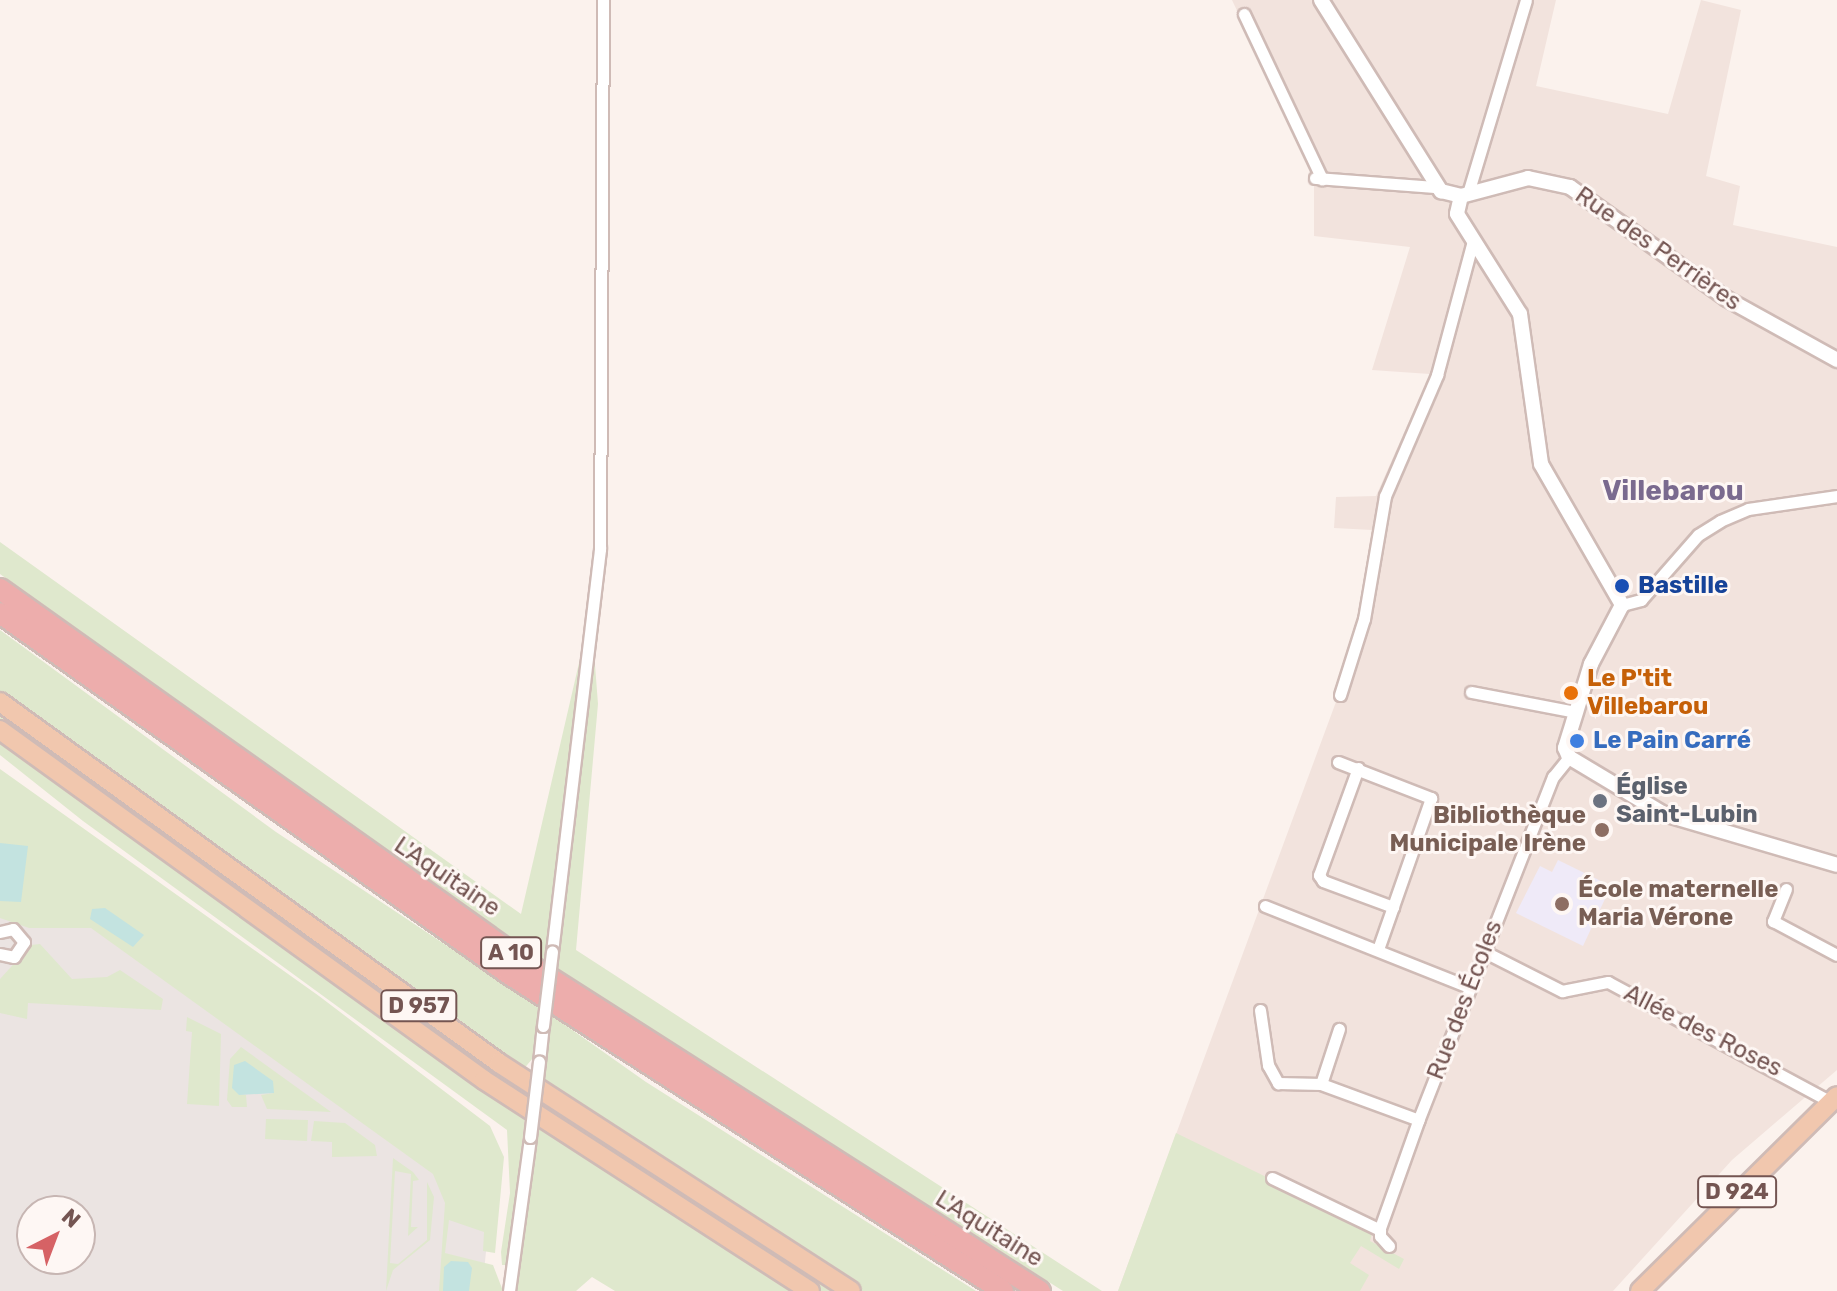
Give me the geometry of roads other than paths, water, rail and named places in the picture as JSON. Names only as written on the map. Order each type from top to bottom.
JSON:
[{"type":"highway","name":"L'Aquitaine","points":[[0,589],[520,959],[1040,1291]]},
{"type":"highway","name":"L'Aquitaine","points":[[0,613],[522,983],[1003,1291]]},
{"type":"main road","name":"D 957","points":[[0,702],[499,1063],[627,1151],[851,1291]]},
{"type":"main road","name":"D 957","points":[[0,730],[484,1080],[810,1291]]},
{"type":"main road","name":"D 924","points":[[1640,1291],[1834,1099]]},
{"type":"street","points":[[509,1291],[600,549],[603,0]]},
{"type":"street","points":[[1321,0],[1436,187]]},
{"type":"street","points":[[1526,0],[1457,214],[1472,244],[1520,314],[1541,464],[1622,605]]},
{"type":"street","points":[[1244,14],[1318,179],[1436,187],[1465,193]]},
{"type":"street","name":"Rue des Perrières","points":[[1465,193],[1528,178],[1570,187],[1727,299],[1837,360]]},
{"type":"street","points":[[1340,695],[1364,619],[1385,496],[1437,375],[1472,244]]},
{"type":"street","points":[[1837,496],[1748,509],[1720,521],[1698,535],[1641,600],[1622,605],[1601,638],[1565,748],[1569,757],[1664,814],[1837,865]]},
{"type":"street","points":[[1471,692],[1576,712]]},
{"type":"street","name":"Rue des Écoles","points":[[1380,1230],[1483,951],[1553,777],[1569,757]]},
{"type":"street","points":[[1338,762],[1431,798],[1378,949]]},
{"type":"street","points":[[1358,768],[1320,878],[1393,907]]},
{"type":"street","points":[[1786,889],[1773,921],[1837,955]]},
{"type":"street","points":[[1265,906],[1469,987]]},
{"type":"street","points":[[0,954],[14,957],[24,946],[22,935],[3,928]]},
{"type":"street","name":"Allée des Roses","points":[[1483,951],[1562,991],[1608,982],[1834,1099]]},
{"type":"street","points":[[1260,1010],[1274,1079],[1291,1086],[1321,1084],[1419,1120]]},
{"type":"street","points":[[1321,1084],[1339,1029]]},
{"type":"street","points":[[1272,1178],[1380,1230],[1389,1246]]},
{"type":"water","points":[[0,843],[28,846],[21,902],[0,901]]},
{"type":"water","points":[[105,908],[144,935],[133,947],[90,919],[92,909]]},
{"type":"water","points":[[245,1061],[273,1081],[274,1093],[239,1095],[232,1088],[234,1065]]},
{"type":"water","points":[[451,1261],[468,1262],[472,1268],[469,1291],[443,1291],[444,1267]]},
{"type":"place","name":"Bastille","points":[[1622,586]]},
{"type":"place","name":"Le P'tit Villebarou","points":[[1571,693]]},
{"type":"place","name":"Le Pain Carré","points":[[1577,741]]},
{"type":"place","name":"Église Saint-Lubin","points":[[1600,801]]},
{"type":"place","name":"Bibliothèque Municipale Irène","points":[[1602,830]]},
{"type":"place","name":"École maternelle Maria Vérone","points":[[1562,904]]},
{"type":"district","name":"Villebarou","points":[[1673,491]]}]
